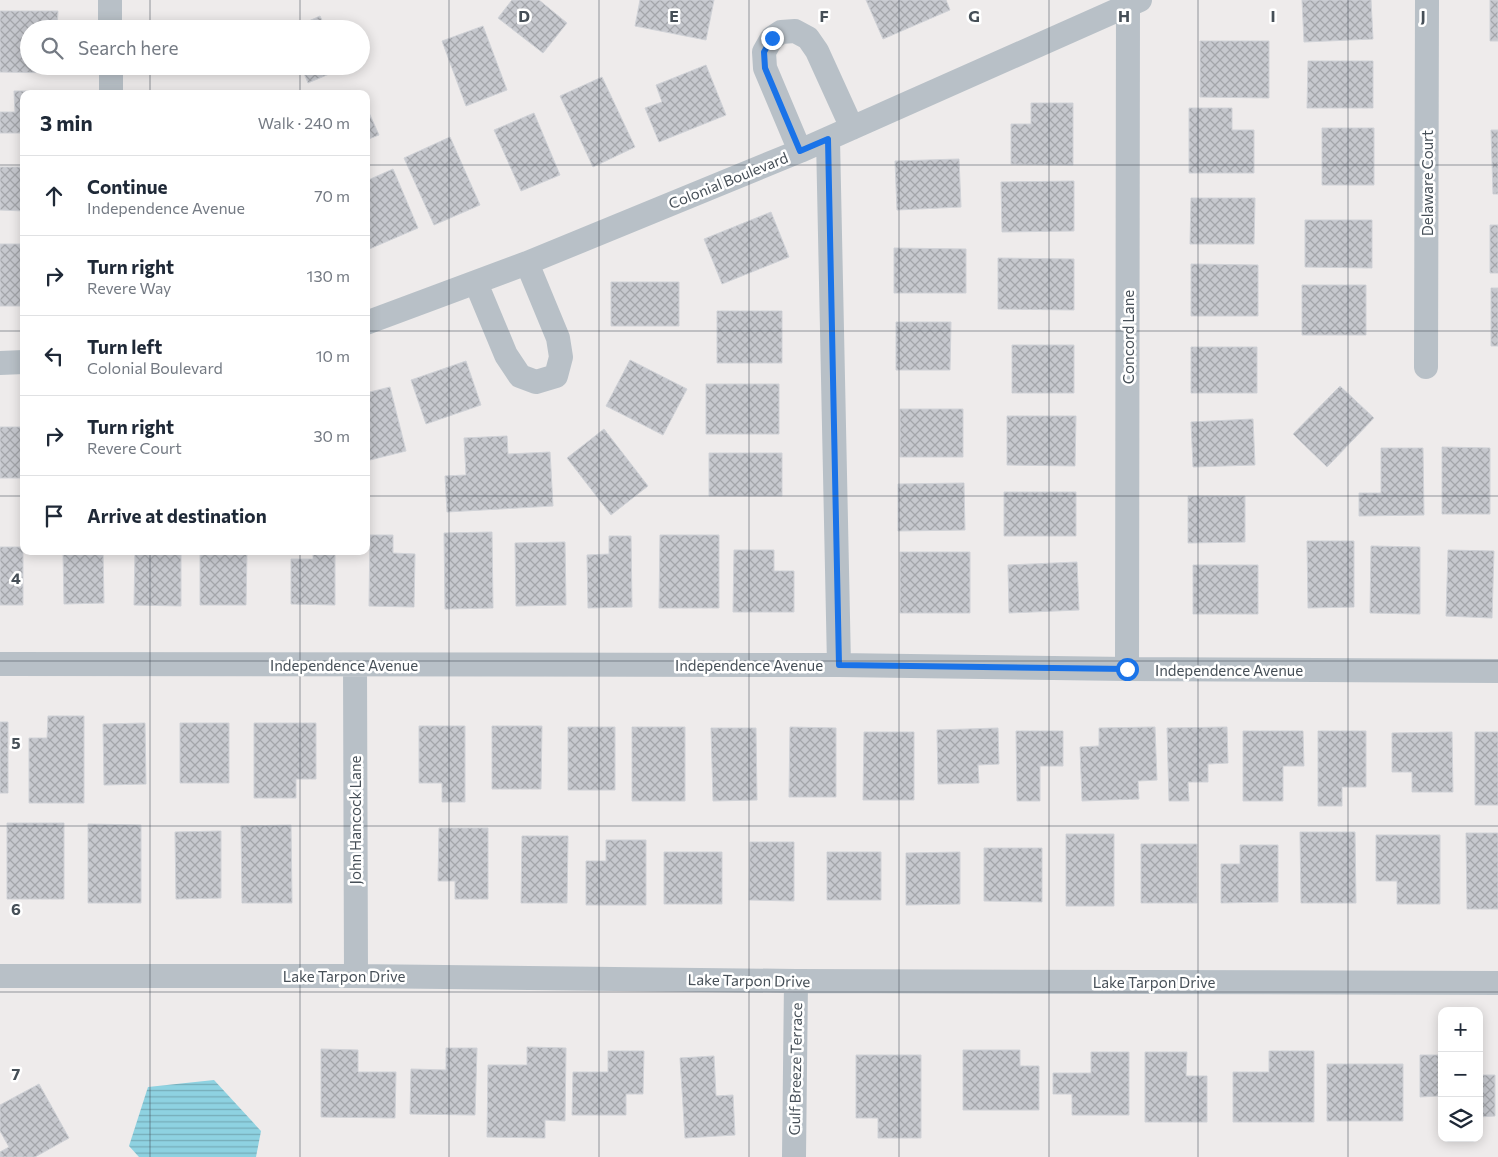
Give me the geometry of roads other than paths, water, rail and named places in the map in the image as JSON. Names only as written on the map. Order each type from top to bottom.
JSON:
[{"type":"street","points":[[110,0],[110,20]]},
{"type":"street","name":"Delaware Court","points":[[1426,366],[1427,0]]},
{"type":"street","name":"Colonial Boulevard","points":[[370,322],[527,263],[800,151],[1132,2]]},
{"type":"street","name":"Concord Lane","points":[[1127,669],[1132,2]]},
{"type":"street","points":[[800,151],[765,68],[764,52],[772,38],[781,32],[795,31],[808,38],[817,51],[852,128]]},
{"type":"street","points":[[111,75],[111,90]]},
{"type":"street","points":[[828,139],[839,665]]},
{"type":"street","points":[[476,283],[506,354],[520,376],[536,382],[556,376],[561,357],[558,338],[527,263]]},
{"type":"street","points":[[0,363],[20,362]]},
{"type":"street","name":"Independence Avenue","points":[[0,664],[839,665],[1498,671]]},
{"type":"street","name":"John Hancock Lane","points":[[355,665],[356,976]]},
{"type":"street","name":"Lake Tarpon Drive","points":[[0,976],[356,976],[796,981],[1498,983]]},
{"type":"street","name":"Gulf Breeze Terrace","points":[[794,1157],[796,981]]},
{"type":"water","points":[[214,1080],[261,1131],[256,1157],[139,1157],[129,1146],[148,1087]]}]
